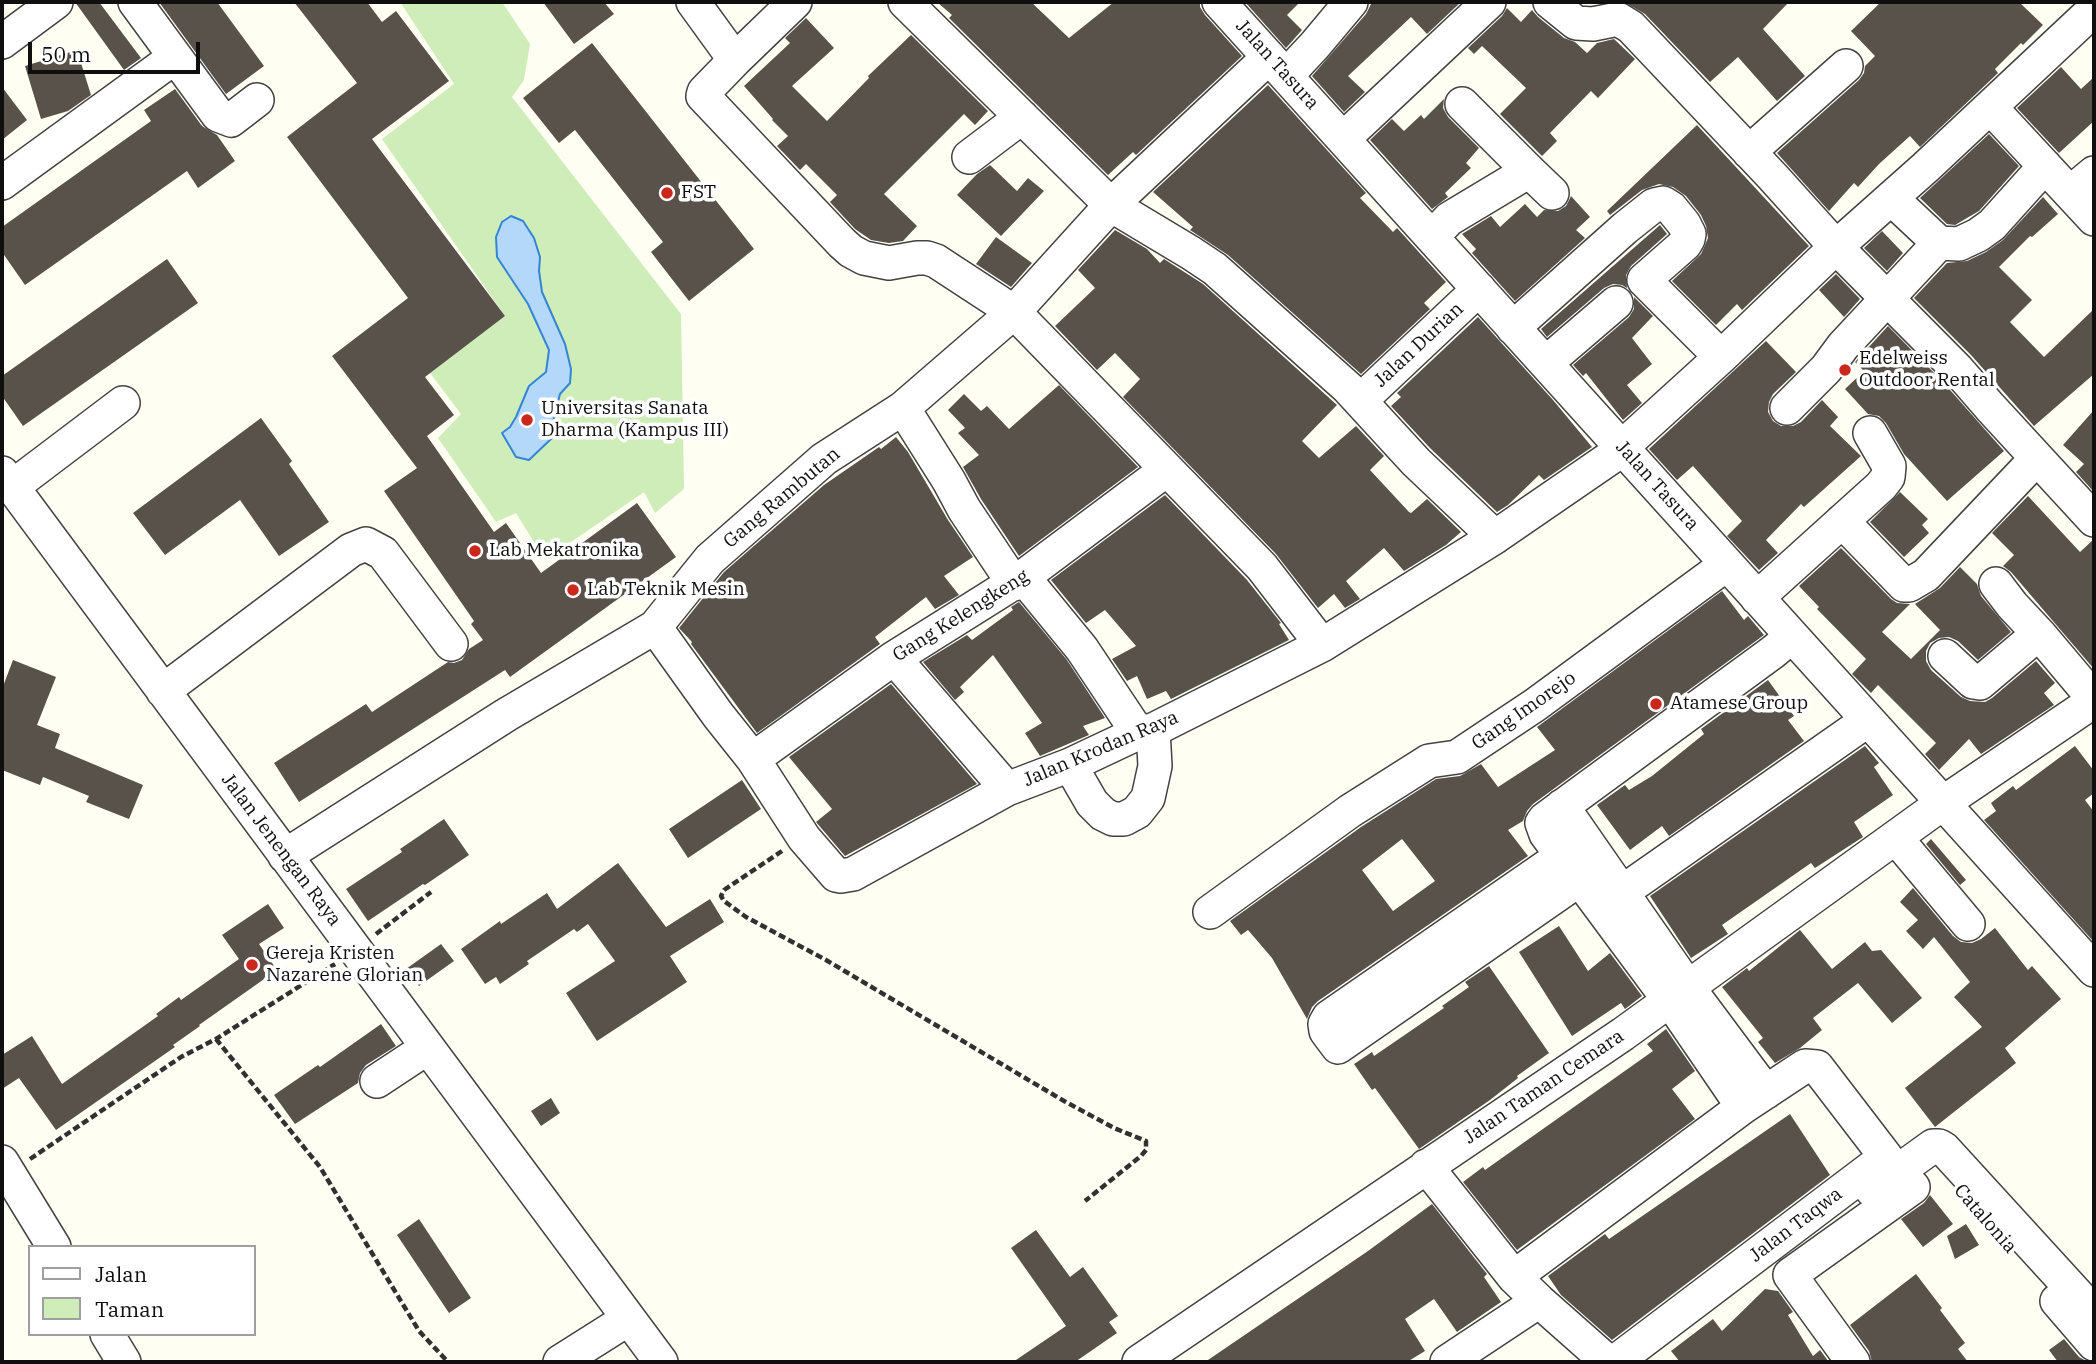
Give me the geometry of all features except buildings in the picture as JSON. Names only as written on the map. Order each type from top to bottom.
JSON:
[{"type":"street","points":[[2,42],[57,2]]},
{"type":"street","points":[[135,2],[222,118],[231,120],[257,100]]},
{"type":"street","points":[[693,2],[735,60]]},
{"type":"street","points":[[795,2],[704,92],[704,96],[851,251],[864,258],[889,263],[916,258],[936,261],[1014,312],[1262,567],[1322,645]]},
{"type":"street","points":[[905,2],[1111,205],[1215,269],[1360,401],[1416,462],[1495,537]]},
{"type":"street","name":"Jalan Tasura","points":[[1219,2],[2094,970]]},
{"type":"street","name":"Gang Rambutan","points":[[285,856],[506,715],[654,627],[710,559],[824,459],[902,408],[1014,312],[1111,205],[1278,67],[1315,45],[1351,2]]},
{"type":"street","points":[[1343,139],[1489,2]]},
{"type":"street","points":[[1554,3],[1576,23],[1593,24],[1626,10],[1637,32],[1836,247],[1956,369],[2094,520]]},
{"type":"street","name":"Jalan Krodan Raya","points":[[654,627],[753,759],[804,838],[836,875],[846,876],[1007,789],[1070,765],[1146,731],[1322,645],[1495,537],[1623,449],[2084,16]]},
{"type":"street","points":[[2,183],[175,57]]},
{"type":"street","points":[[1749,152],[1846,66]]},
{"type":"street","points":[[1432,237],[1450,219],[1540,182],[1462,104]]},
{"type":"street","points":[[1990,107],[2045,166],[2082,183],[2094,219]]},
{"type":"street","points":[[969,157],[1022,117]]},
{"type":"street","points":[[1891,198],[1939,243],[1959,244],[1992,225],[2045,166]]},
{"type":"street","points":[[1513,328],[1625,228],[1654,205],[1663,203],[1685,224],[1688,239],[1644,280],[1721,357]]},
{"type":"street","points":[[1787,408],[1826,369],[1843,345],[1939,243]]},
{"type":"street","name":"Jalan Durian","points":[[1360,401],[1479,289]]},
{"type":"street","points":[[1546,363],[1616,303]]},
{"type":"street","points":[[7,480],[123,403]]},
{"type":"street","points":[[902,408],[964,509],[1019,581],[1082,649],[1146,731],[1155,766],[1148,798],[1137,812],[1124,819],[1113,819],[1091,803],[1070,765]]},
{"type":"street","points":[[1757,597],[1888,477],[1889,466],[1870,433]]},
{"type":"street","points":[[1842,521],[1904,585],[1909,585],[1926,575],[2037,458]]},
{"type":"street","name":"Gang Kelengkeng","points":[[753,759],[894,658],[1019,581],[1166,470]]},
{"type":"street","name":"Jalan Jenengan Raya","points":[[7,480],[661,1362]]},
{"type":"street","points":[[163,691],[351,550],[366,544],[383,554],[451,644]]},
{"type":"street","name":"Gang Imorejo","points":[[1210,912],[1350,811],[1429,761],[1457,757],[1469,750],[1727,564]]},
{"type":"street","points":[[1996,584],[2094,700]]},
{"type":"street","points":[[1611,900],[1571,868],[1546,834],[1542,823],[1792,636]]},
{"type":"street","points":[[1945,656],[1973,682],[1980,683],[2031,640],[2041,636]]},
{"type":"street","points":[[894,658],[1007,789]]},
{"type":"street","name":"Jalan Taman Cemara","points":[[1139,1362],[1623,1034],[1942,803],[2094,700]]},
{"type":"street","points":[[1611,900],[1868,720]]},
{"type":"street","points":[[1514,1277],[1755,1099],[1611,900],[1562,806]]},
{"type":"street","points":[[1896,838],[1968,924]]},
{"type":"street","points":[[1422,970],[1571,868]]},
{"type":"street","points":[[377,1081],[427,1048]]},
{"type":"street","name":"Jalan Taqwa","points":[[1615,1362],[1886,1157],[1817,1067],[1805,1066],[1755,1099]]},
{"type":"street","points":[[1853,1362],[1775,1273],[1933,1146],[1944,1149],[2094,1313]]},
{"type":"street","points":[[1426,1166],[1514,1277],[1608,1362]]},
{"type":"street","points":[[5,1168],[53,1245]]},
{"type":"street","name":"Catalonia","points":[[1639,1362],[1775,1273],[1942,1170],[2094,1344]]},
{"type":"street","points":[[1447,1362],[1539,1301]]},
{"type":"street","points":[[560,1362],[628,1319]]},
{"type":"path","points":[[804,838],[723,890],[721,896],[724,901],[746,917],[836,966],[1065,1101],[1146,1142],[1146,1150],[1141,1156],[1086,1201]]},
{"type":"path","points":[[5,1168],[355,951],[431,892]]},
{"type":"path","points":[[216,1039],[320,1167],[419,1331],[448,1362]]},
{"type":"green space","points":[[400,2],[502,2],[530,44],[524,80],[512,97],[681,314],[684,489],[655,513],[644,492],[545,560],[516,513],[496,522],[438,438],[461,414],[430,373],[505,316],[382,139],[454,84]]},
{"type":"water","points":[[511,216],[523,221],[534,238],[540,257],[542,292],[565,344],[571,369],[570,383],[560,394],[552,438],[529,460],[516,457],[502,433],[516,417],[529,386],[546,372],[549,350],[528,304],[497,257],[496,237],[502,222]]},
{"type":"place","name":"FST","points":[[667,193]]},
{"type":"place","name":"Edelweiss Outdoor Rental","points":[[1845,370]]},
{"type":"place","name":"Universitas Sanata Dharma (Kampus III)","points":[[527,420]]},
{"type":"place","name":"Lab Mekatronika","points":[[475,551]]},
{"type":"place","name":"Lab Teknik Mesin","points":[[573,590]]},
{"type":"place","name":"Atamese Group","points":[[1656,704]]},
{"type":"place","name":"Gereja Kristen Nazarene Glorian","points":[[252,965]]}]
